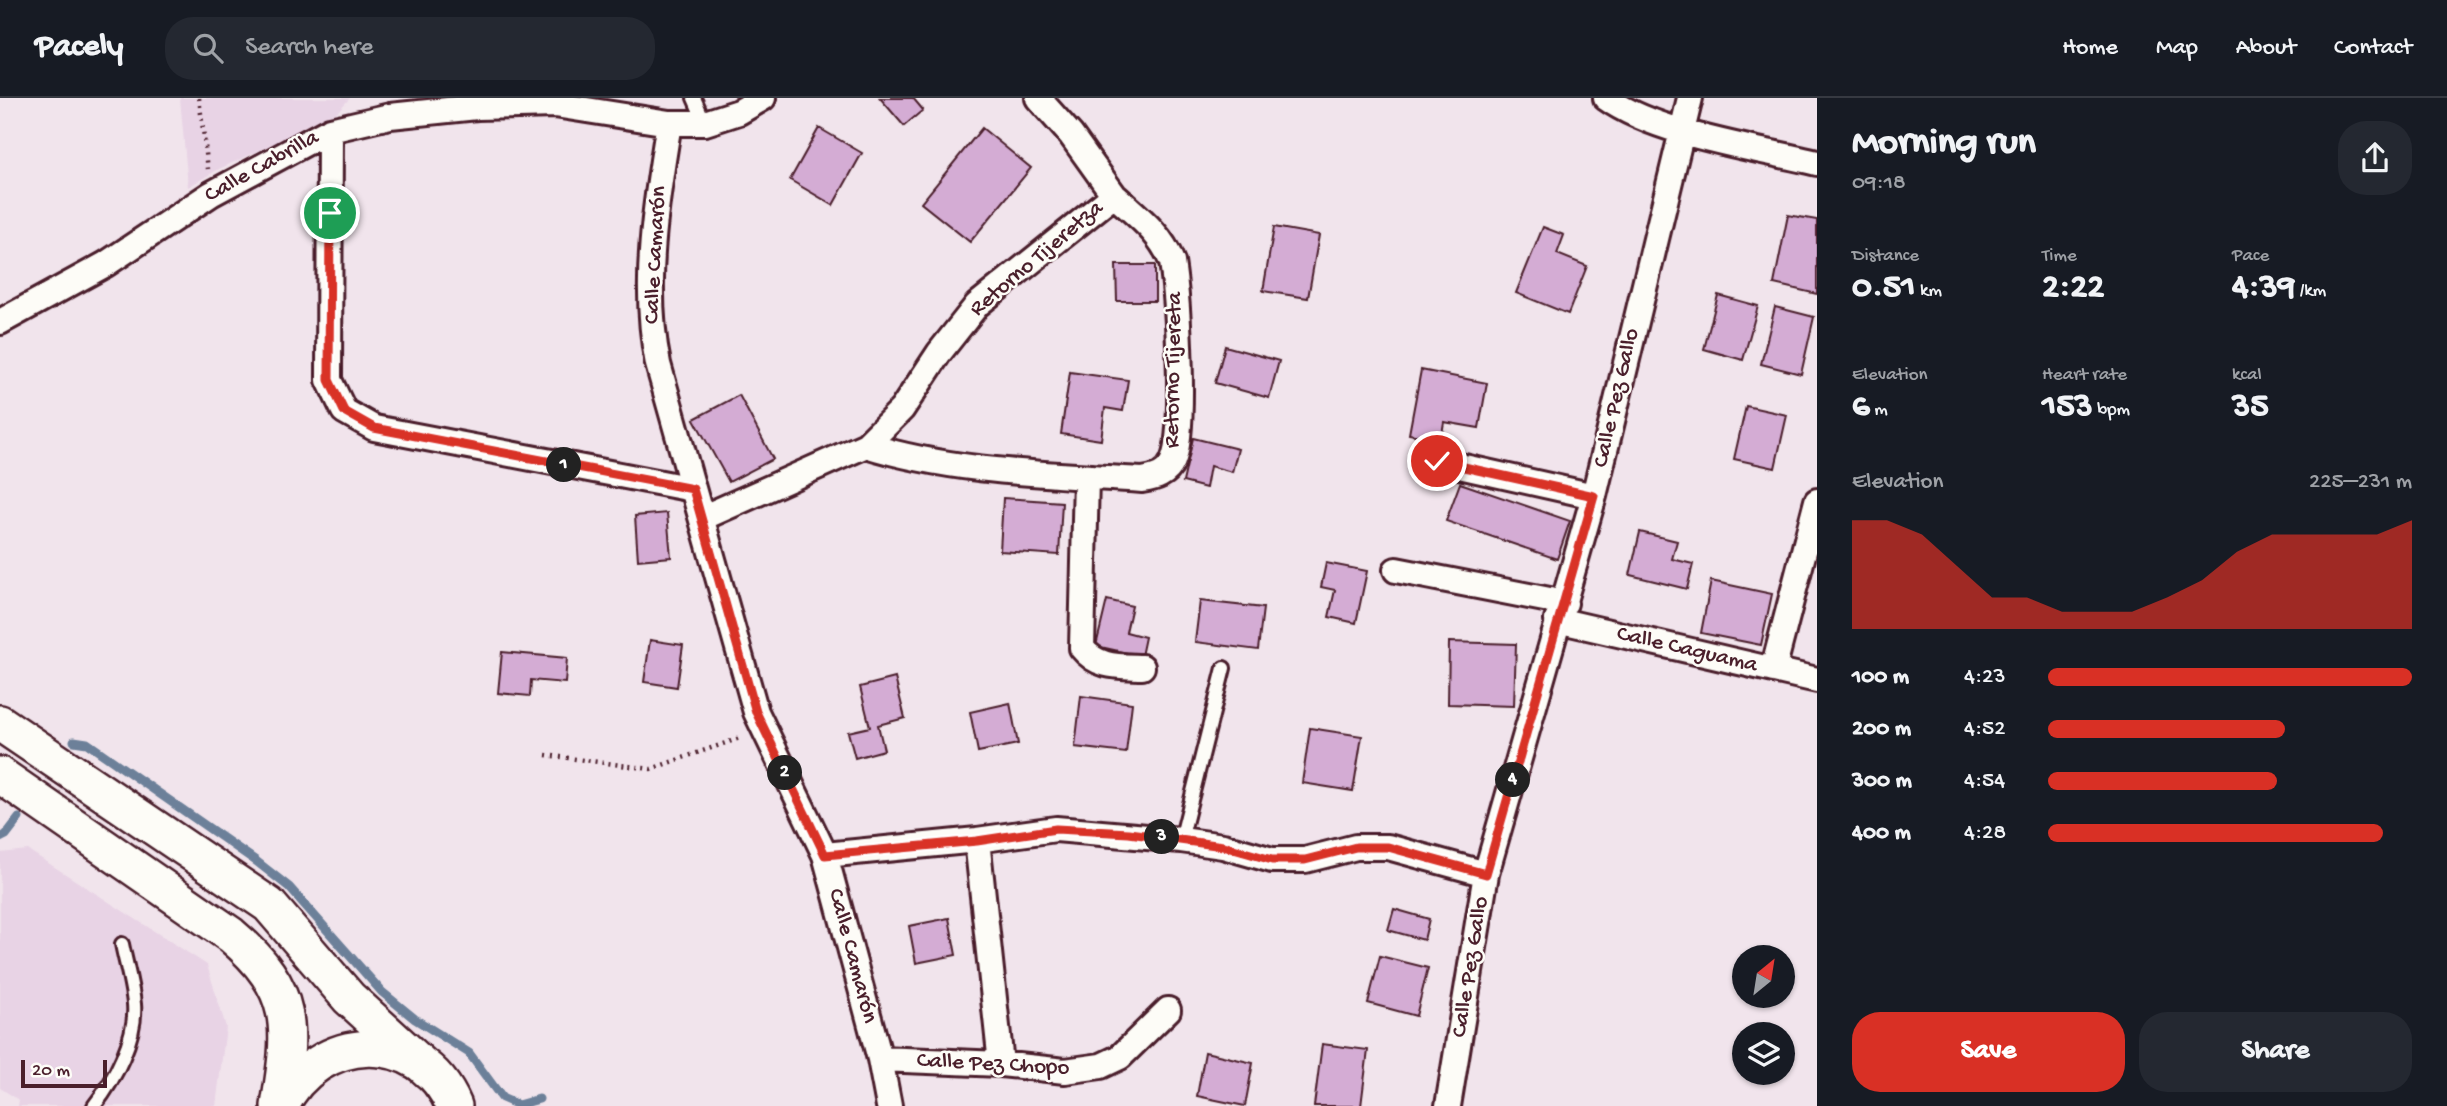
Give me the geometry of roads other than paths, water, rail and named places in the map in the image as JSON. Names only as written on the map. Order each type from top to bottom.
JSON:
[{"type":"street","name":"Calle Cabrilla","points":[[0,322],[106,264],[211,194],[330,130],[393,107],[477,107],[552,102],[668,123],[705,123],[739,112],[764,98]]},
{"type":"street","name":"Retorno Tijeretza","points":[[702,517],[866,445],[901,408],[939,353],[977,306],[1114,195],[1071,135],[1038,98]]},
{"type":"street","points":[[1606,98],[1626,113],[1681,130],[1817,163]]},
{"type":"street","name":"Calle Pez Gallo","points":[[1448,1106],[1486,874],[1594,496],[1690,98]]},
{"type":"street","name":"Calle Camarón","points":[[668,123],[656,200],[651,328],[658,364],[756,712],[825,855],[880,1059],[890,1106]]},
{"type":"street","points":[[330,130],[329,380],[344,411],[374,428],[693,489]]},
{"type":"street","name":"Retorno Tijereta","points":[[866,445],[918,460],[1022,473],[1142,481],[1155,478],[1166,471],[1173,460],[1178,435],[1179,365],[1172,262],[1166,247],[1151,228],[1114,195]]},
{"type":"street","points":[[1437,461],[1594,496]]},
{"type":"street","points":[[1086,477],[1082,648],[1091,660],[1106,665],[1142,667]]},
{"type":"street","points":[[1773,670],[1817,501]]},
{"type":"street","name":"Calle Caguama","points":[[1396,570],[1817,680]]},
{"type":"street","points":[[0,723],[269,905],[287,922],[343,992],[430,1072],[454,1105]]},
{"type":"street","points":[[0,775],[231,935],[257,959],[273,980],[285,1013],[287,1046],[280,1106]]},
{"type":"street","points":[[825,855],[977,841],[1056,829],[1129,833],[1223,846],[1272,860],[1305,860],[1356,847],[1388,847],[1486,874]]},
{"type":"street","points":[[977,841],[1000,1065]]},
{"type":"street","name":"Calle Pez Chopo","points":[[880,1059],[1065,1071],[1101,1066],[1121,1057],[1168,1010]]},
{"type":"street","points":[[280,1106],[306,1070],[346,1050],[361,1048],[390,1051],[418,1063],[430,1072]]},
{"type":"lane","points":[[694,98],[705,123]]},
{"type":"lane","points":[[1181,840],[1224,668]]},
{"type":"lane","points":[[94,1106],[127,1050],[135,1007],[122,944]]},
{"type":"waterway","points":[[74,741],[87,743],[289,887],[382,992],[415,1019],[469,1053],[502,1098],[518,1105],[539,1099]]},
{"type":"waterway","points":[[0,838],[6,835],[19,818]]}]
